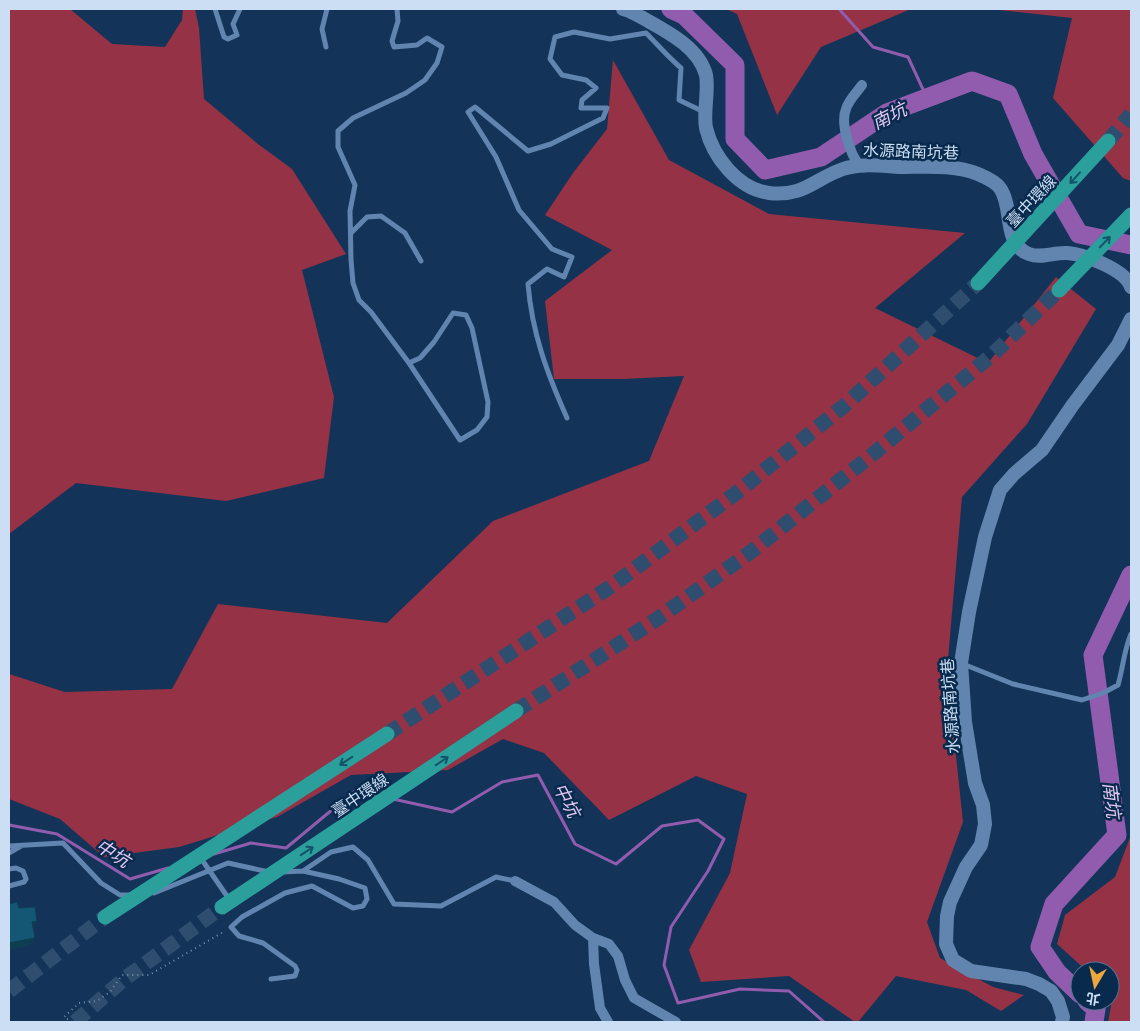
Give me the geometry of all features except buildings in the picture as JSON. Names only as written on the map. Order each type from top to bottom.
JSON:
[{"type":"highway","name":"臺中環線","points":[[978,283],[1108,142]]},
{"type":"highway","points":[[1059,290],[1131,215]]},
{"type":"highway","name":"臺中環線","points":[[226,905],[516,712]]},
{"type":"highway","points":[[104,917],[387,734]]},
{"type":"street","name":"水源路南坑巷","points":[[622,9],[659,27],[683,43],[699,60],[706,76],[706,127],[708,134],[714,148],[727,168],[739,180],[767,193],[794,193],[857,163],[951,168],[976,173],[989,178],[1000,188],[1006,202],[1009,225],[1015,243],[1029,254],[1042,256],[1066,253],[1089,258],[1113,269],[1130,282],[1131,287]]},
{"type":"street","points":[[857,163],[844,127],[846,109],[862,85]]},
{"type":"street","name":"水源路南坑巷","points":[[1062,1022],[1063,1017],[1058,1001],[1051,992],[1039,984],[1026,979],[970,971],[954,960],[946,944],[947,916],[950,902],[966,867],[981,845],[985,824],[983,805],[974,783],[965,722],[961,663],[969,612],[985,537],[1000,490],[1014,474],[1042,450],[1118,345],[1131,319]]},
{"type":"street","points":[[515,881],[554,902],[575,925],[593,938],[609,944],[618,956],[625,980],[634,998],[676,1022]]},
{"type":"street","points":[[593,938],[594,964],[600,1008],[608,1022]]},
{"type":"lane","points":[[214,9],[224,37],[228,39],[237,35],[233,24],[240,9]]},
{"type":"lane","points":[[326,47],[322,29],[327,9]]},
{"type":"lane","points":[[397,9],[398,21],[392,41],[394,47],[417,45],[427,38],[442,47],[437,63],[424,80],[406,93],[353,118],[338,131],[338,146],[355,185],[350,211],[353,283],[359,300],[409,363],[460,440],[477,430],[487,417],[488,402],[472,328],[466,315],[453,313],[430,348],[420,358],[409,363]]},
{"type":"lane","points":[[567,418],[547,374],[530,312],[528,284],[547,270],[564,277],[572,257],[552,249],[519,210],[496,157],[468,112],[475,107],[528,151],[551,144],[603,118],[607,108],[581,108],[582,100],[596,88],[586,80],[562,75],[550,59],[555,37],[574,32],[610,39],[646,33],[668,58],[681,68],[678,100],[706,113]]},
{"type":"lane","points":[[351,233],[360,226],[367,216],[381,216],[405,233],[421,261]]},
{"type":"lane","points":[[961,663],[1013,684],[1082,700],[1103,693],[1118,685],[1125,647],[1131,634]]},
{"type":"lane","points":[[9,846],[63,843],[101,882],[120,895],[150,894],[228,863],[271,872],[303,871],[339,879],[365,888],[367,899],[363,906],[353,908],[312,886],[285,893],[242,917],[231,927],[239,936],[263,944],[295,966],[297,970],[295,976],[271,979]]},
{"type":"lane","points":[[9,853],[24,844]]},
{"type":"lane","points":[[303,871],[331,852],[353,847],[368,860],[394,904],[441,906],[496,877],[515,881]]},
{"type":"lane","points":[[199,856],[226,905]]},
{"type":"lane","points":[[9,869],[16,868],[23,871],[26,879],[24,882],[9,886]]},
{"type":"path","points":[[72,1022],[64,1017],[78,1003],[97,1001],[110,992],[122,975],[149,975],[231,927]]},
{"type":"shaded area","points":[[9,9],[70,9],[112,44],[165,47],[182,20],[183,9],[195,9],[199,28],[204,99],[258,144],[292,169],[346,254],[302,270],[334,397],[324,478],[226,501],[76,483],[9,534]]},
{"type":"shaded area","points":[[726,9],[911,9],[821,47],[777,115],[737,14]]},
{"type":"shaded area","points":[[911,9],[1131,9],[1131,181],[1123,178],[1053,98],[1072,18],[999,10]]},
{"type":"shaded area","points":[[613,60],[669,160],[769,214],[965,233],[875,308],[988,363],[1056,277],[1096,309],[1027,424],[962,497],[947,671],[963,822],[927,922],[940,958],[993,987],[1024,995],[1001,1011],[966,990],[896,976],[858,1022],[855,1022],[789,976],[701,982],[689,950],[730,873],[747,794],[696,776],[609,820],[544,753],[503,739],[448,770],[351,775],[277,817],[179,847],[104,857],[60,819],[9,799],[9,674],[65,692],[172,689],[218,604],[387,623],[493,521],[649,461],[684,376],[623,379],[554,379],[545,301],[612,250],[545,215],[573,173],[607,129]]},
{"type":"shaded area","points":[[1131,835],[1131,1022],[1108,1022],[1110,1011],[1120,1011],[1120,961],[1076,961],[1057,944],[1065,915],[1115,877]]},
{"type":"waterway","name":"南坑","points":[[671,9],[684,15],[735,65],[735,139],[765,170],[821,157],[887,113],[972,81],[1008,94],[1033,154],[1079,234],[1131,245]]},
{"type":"waterway","points":[[839,9],[873,47],[908,57],[927,98]]},
{"type":"waterway","name":"南坑","points":[[1070,984],[1057,972],[1040,947],[1054,904],[1117,835],[1093,655],[1131,575]]},
{"type":"waterway","name":"中坑","points":[[393,799],[452,812],[502,782],[538,775],[575,844],[616,864],[662,826],[698,820],[724,839],[708,871],[671,927],[664,965],[678,1003],[740,989],[789,991],[824,1022]]},
{"type":"waterway","name":"中坑","points":[[214,854],[251,843],[286,848],[356,790],[379,796]]},
{"type":"waterway","name":"中坑","points":[[9,825],[57,834],[130,879],[168,868]]},
{"type":"waterway","name":"南坑","points":[[1094,1022],[1096,1011]]},
{"type":"tunnel","points":[[1108,141],[1131,114]]},
{"type":"tunnel","points":[[387,734],[610,587],[735,494],[844,406],[978,283]]},
{"type":"tunnel","points":[[516,711],[657,619],[752,551],[992,355],[1059,290]]},
{"type":"tunnel","points":[[75,1022],[123,980],[222,907]]},
{"type":"tunnel","points":[[9,991],[105,917]]}]
